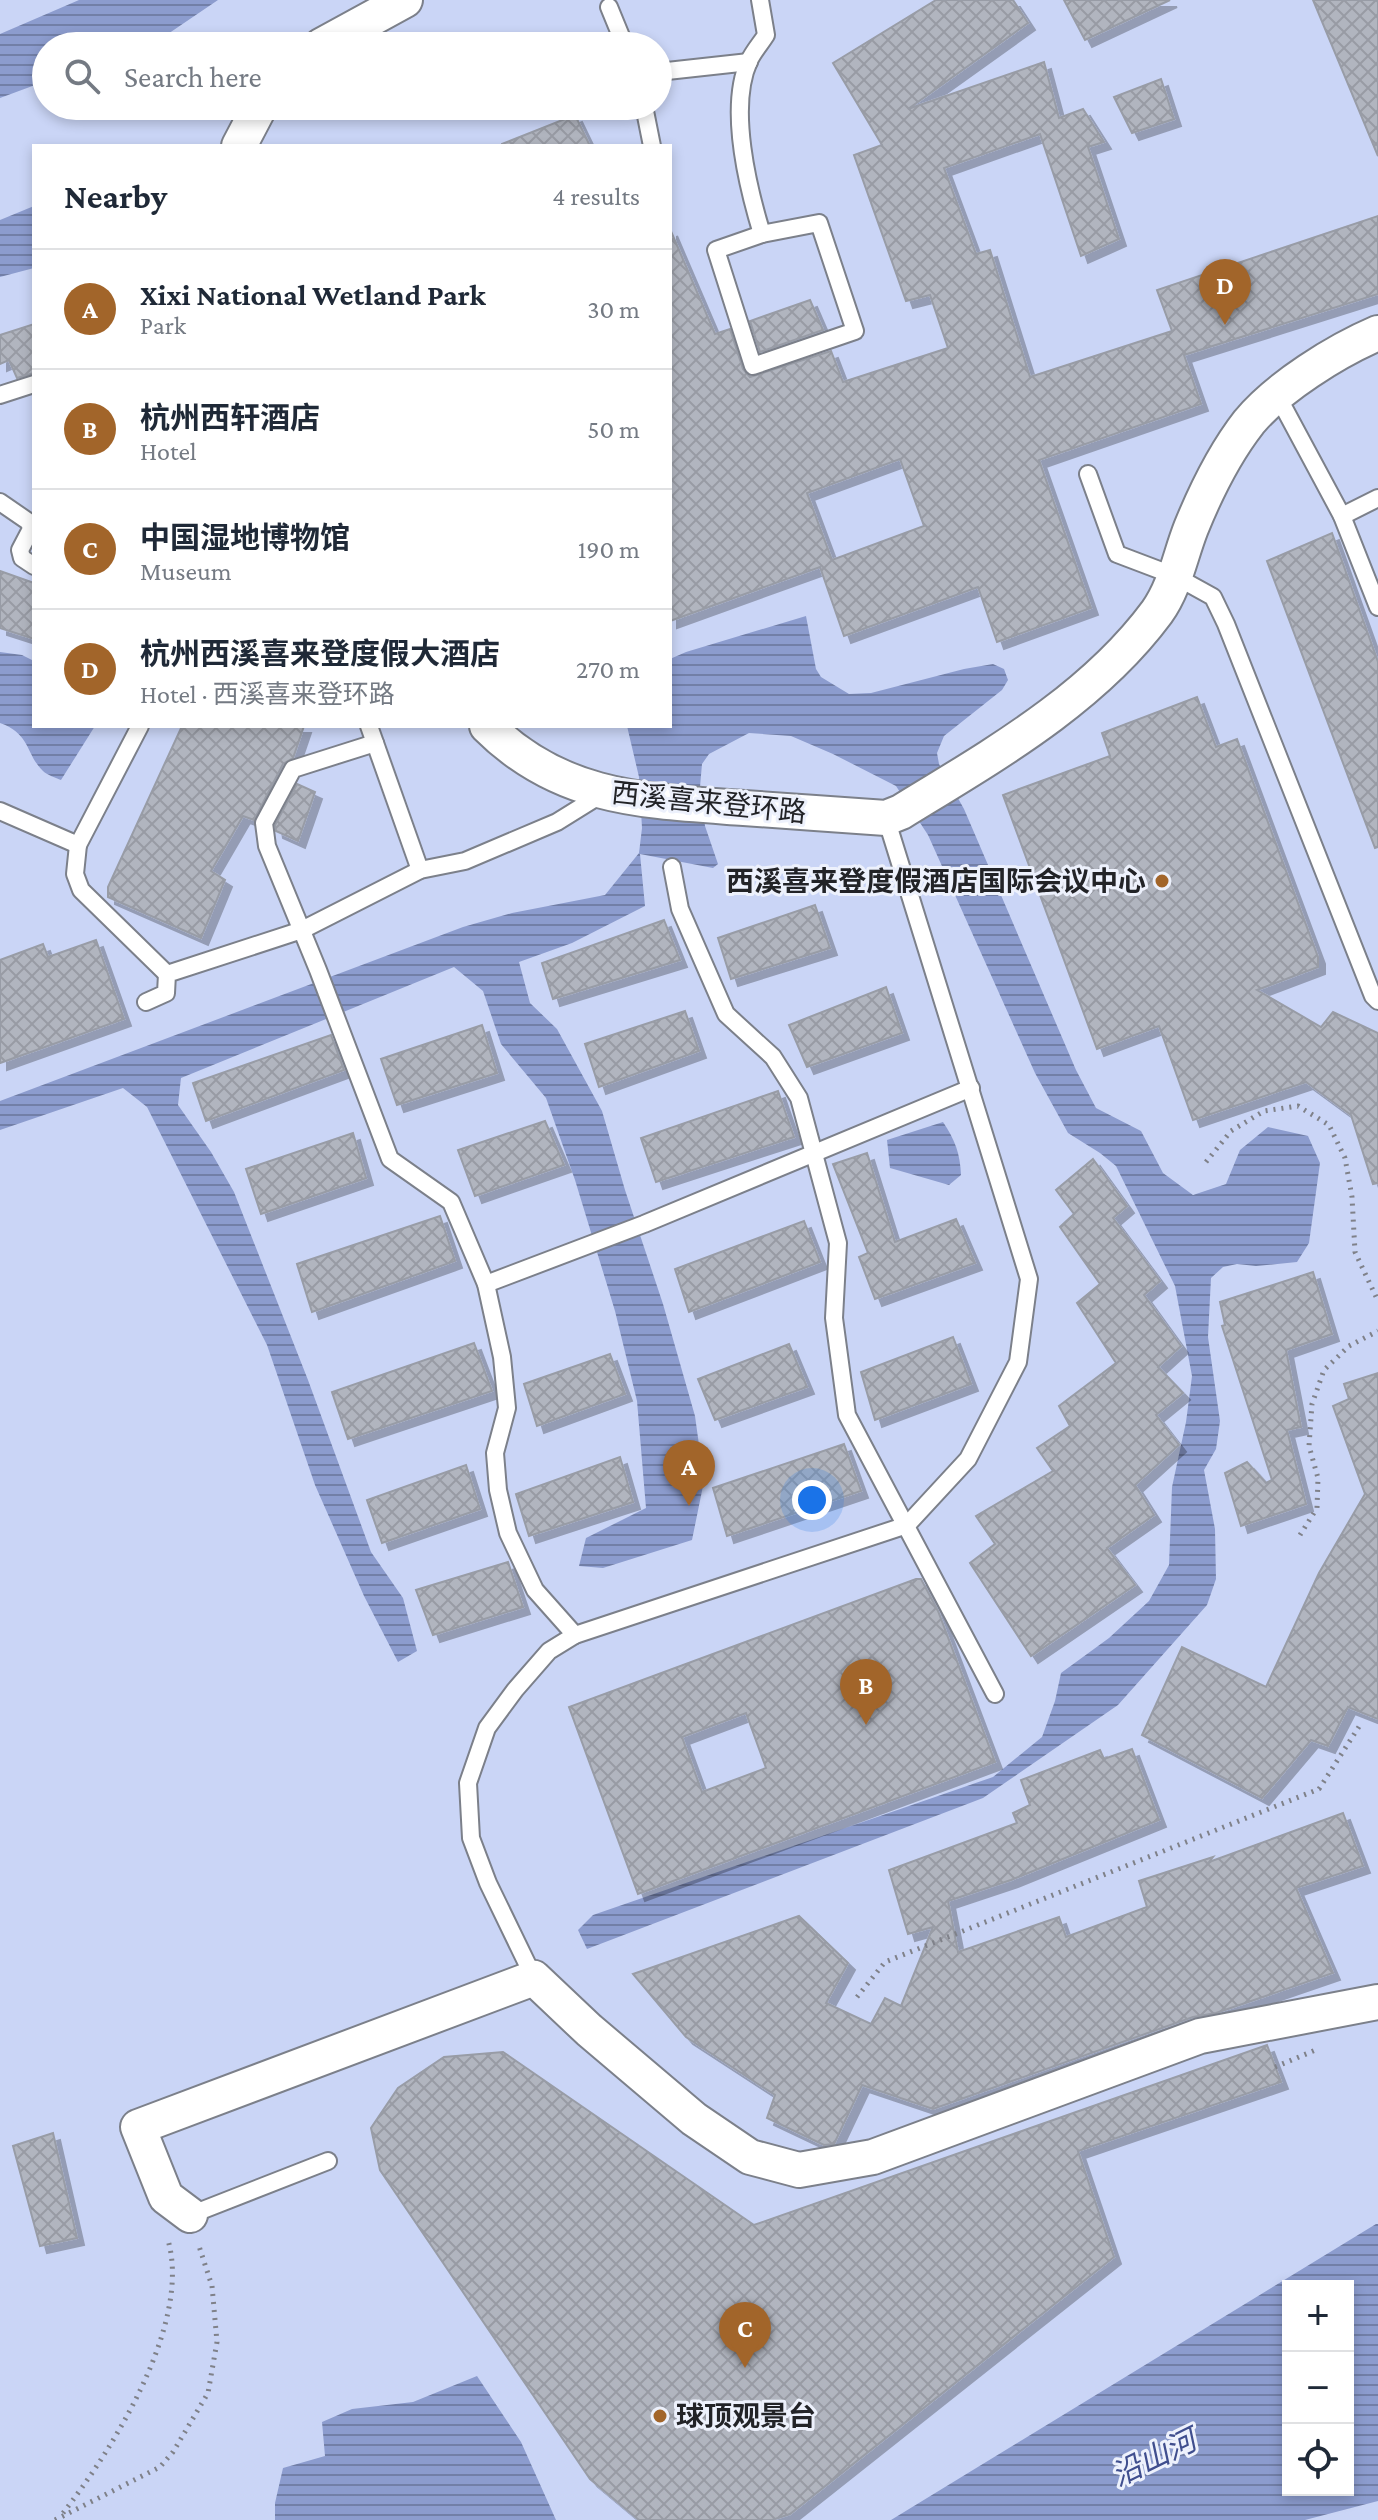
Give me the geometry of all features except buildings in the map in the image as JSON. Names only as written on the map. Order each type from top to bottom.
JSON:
[{"type":"street","points":[[347,32],[405,0]]},
{"type":"street","points":[[240,144],[253,120]]},
{"type":"street","points":[[893,815],[969,770],[1053,713],[1109,667],[1158,610],[1175,576],[1209,488],[1250,422],[1277,395],[1325,362],[1378,333]]},
{"type":"street","name":"西溪喜来登环路","points":[[489,728],[515,752],[539,766],[603,793],[673,804],[893,815]]},
{"type":"street","points":[[173,2211],[138,2127],[534,1978],[589,2030],[694,2119],[750,2157],[799,2170],[873,2157],[1200,2036],[1378,2002]]},
{"type":"lane","points":[[760,0],[766,35],[749,62],[742,88],[741,142],[748,190],[762,234]]},
{"type":"lane","points":[[609,7],[619,32]]},
{"type":"lane","points":[[672,70],[749,62]]},
{"type":"lane","points":[[647,120],[652,144]]},
{"type":"lane","points":[[819,223],[855,331],[753,366],[716,250],[762,234],[819,223]]},
{"type":"lane","points":[[0,395],[32,385]]},
{"type":"lane","points":[[1277,395],[1342,516],[1378,607]]},
{"type":"lane","points":[[1088,474],[1117,554],[1175,576],[1213,597],[1373,996],[1378,1001]]},
{"type":"lane","points":[[1342,516],[1378,498]]},
{"type":"lane","points":[[0,502],[29,522],[31,529],[20,550],[22,558],[32,565]]},
{"type":"lane","points":[[139,728],[78,845],[75,874],[81,890],[167,974],[166,993],[146,1002]]},
{"type":"lane","points":[[370,728],[420,870]]},
{"type":"lane","points":[[375,743],[293,769],[264,823],[267,846],[390,1159],[451,1202],[486,1284],[502,1357],[507,1408],[495,1453],[498,1490],[508,1533],[535,1590],[575,1635]]},
{"type":"lane","points":[[167,974],[302,930],[420,870],[465,861],[557,822],[603,793]]},
{"type":"lane","points":[[0,811],[78,845]]},
{"type":"lane","points":[[534,1978],[488,1883],[471,1838],[468,1783],[487,1728],[515,1690],[549,1651],[575,1635],[907,1525],[968,1459],[1018,1362],[1029,1279],[893,815]]},
{"type":"lane","points":[[672,867],[680,909],[726,1014],[773,1057],[799,1098],[838,1243],[834,1318],[847,1415],[995,1694]]},
{"type":"lane","points":[[486,1284],[644,1224],[971,1088]]},
{"type":"lane","points":[[173,2211],[328,2161]]},
{"type":"path","points":[[1206,1162],[1231,1131],[1264,1111],[1298,1106],[1329,1125],[1345,1158],[1352,1197],[1355,1252],[1378,1301]]},
{"type":"path","points":[[1300,1535],[1317,1508],[1318,1478],[1309,1446],[1312,1404],[1324,1370],[1349,1346],[1378,1331]]},
{"type":"path","points":[[857,1997],[885,1962],[1319,1789],[1362,1722]]},
{"type":"path","points":[[57,2518],[160,2467],[173,2452],[208,2393],[217,2342],[212,2286],[173,2211]]},
{"type":"path","points":[[57,2518],[91,2474],[150,2370],[173,2297],[173,2211]]},
{"type":"shaded area","points":[[0,0],[1378,0],[1378,2520],[0,2520]]},
{"type":"water","points":[[79,0],[218,0],[171,32],[32,32],[32,86],[0,98],[0,34]]},
{"type":"water","points":[[32,207],[32,269],[0,277],[0,220]]},
{"type":"water","points":[[806,616],[816,669],[821,677],[849,694],[871,693],[993,664],[1004,669],[1008,680],[1002,690],[944,736],[937,753],[939,764],[964,809],[1076,1070],[1096,1108],[1141,1131],[1163,1173],[1193,1195],[1226,1184],[1240,1150],[1268,1127],[1308,1136],[1320,1163],[1309,1243],[1297,1262],[1256,1266],[1237,1264],[1223,1267],[1211,1278],[1208,1337],[1220,1421],[1216,1449],[1204,1470],[1215,1529],[1216,1579],[1207,1605],[1118,1705],[983,1798],[587,1949],[578,1930],[593,1915],[993,1777],[1042,1737],[1061,1673],[1109,1638],[1149,1601],[1169,1565],[1172,1487],[1192,1376],[1175,1286],[1116,1166],[1068,1133],[1035,1073],[928,835],[896,786],[791,736],[749,733],[709,754],[702,764],[700,787],[705,826],[718,864],[713,868],[640,854],[645,906],[572,943],[519,962],[530,1003],[557,1029],[602,1111],[663,1304],[695,1416],[704,1481],[692,1540],[603,1568],[579,1566],[586,1538],[646,1508],[637,1401],[615,1311],[546,1098],[501,1044],[483,991],[454,967],[181,1078],[178,1105],[234,1192],[371,1552],[403,1598],[417,1651],[398,1662],[364,1596],[315,1485],[267,1345],[147,1107],[123,1088],[0,1130],[0,1101],[463,927],[512,913],[605,895],[639,853],[642,828],[639,777],[627,728],[672,728],[672,658]]},
{"type":"water","points":[[0,652],[22,655],[32,660],[32,728],[94,728],[61,780],[43,771],[23,739],[0,723]]},
{"type":"water","points":[[943,1122],[956,1147],[961,1175],[949,1185],[890,1168],[887,1140]]},
{"type":"water","name":"沿山河","points":[[1378,2224],[1378,2501],[1305,2520],[891,2520],[1282,2281],[1282,2496],[1354,2496],[1354,2280],[1284,2280]]},
{"type":"water","points":[[477,2376],[521,2442],[556,2520],[275,2520],[275,2503],[283,2468],[325,2456],[322,2422],[352,2409],[413,2402]]},
{"type":"place","name":"杭州西溪喜来登度假大酒店","points":[[1225,325]]},
{"type":"place","name":"西溪喜来登度假酒店国际会议中心","points":[[1162,881]]},
{"type":"place","name":"Xixi National Wetland Park","points":[[689,1506]]},
{"type":"place","name":"杭州西轩酒店","points":[[866,1725]]},
{"type":"place","name":"中国湿地博物馆","points":[[745,2368]]},
{"type":"place","name":"球顶观景台","points":[[660,2416]]}]
